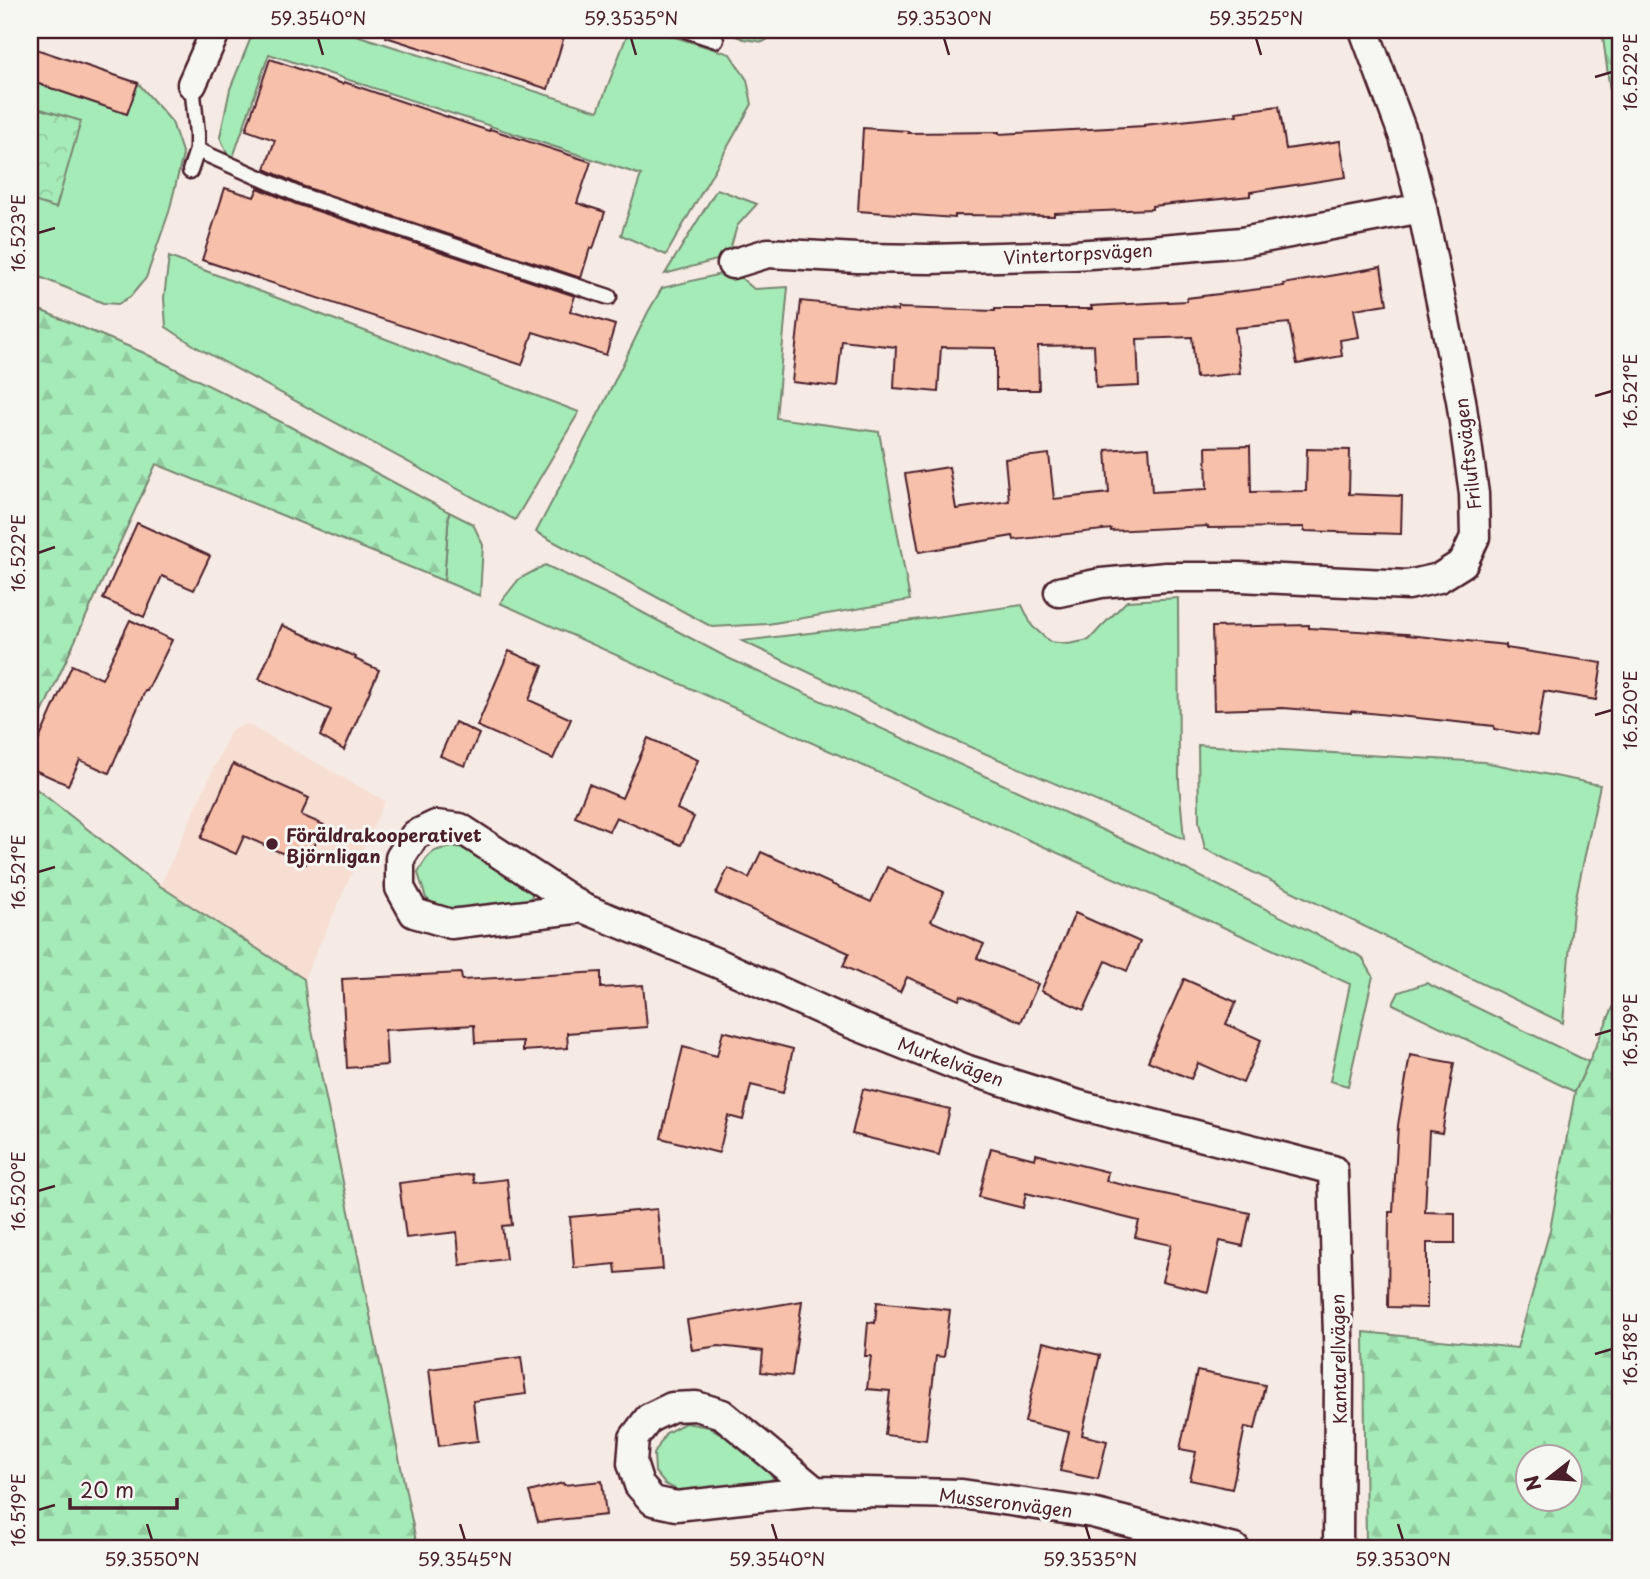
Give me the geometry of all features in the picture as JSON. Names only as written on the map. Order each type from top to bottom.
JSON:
[{"type":"street","points":[[191,84],[216,30]]},
{"type":"street","name":"Friluftsvägen","points":[[1059,592],[1101,583],[1166,577],[1240,577],[1408,585],[1439,578],[1463,563],[1475,537],[1474,494],[1461,400],[1422,208],[1404,137],[1364,30]]},
{"type":"street","name":"Vintertorpsvägen","points":[[732,264],[768,253],[857,258],[930,258],[1074,255],[1151,250],[1242,242],[1422,208]]},
{"type":"street","name":"Murkelvägen","points":[[583,908],[451,923],[427,917],[414,913],[400,888],[400,858],[415,835],[436,825],[460,828],[583,908],[722,965],[850,1023],[968,1070],[1079,1105],[1333,1170]]},
{"type":"street","name":"Kantarellvägen","points":[[1333,1170],[1339,1368],[1338,1549]]},
{"type":"street","name":"Musseronvägen","points":[[815,1491],[722,1414],[696,1406],[672,1407],[649,1418],[634,1438],[632,1463],[639,1485],[653,1501],[676,1506],[815,1491],[961,1494],[1092,1513],[1235,1549]]},
{"type":"lane","points":[[686,30],[716,40]]},
{"type":"lane","points":[[190,170],[197,150],[191,84]]},
{"type":"lane","points":[[197,150],[299,195],[609,297]]},
{"type":"shaded area","name":"Föräldrakooperativet Björnligan","points":[[247,724],[385,801],[304,979],[160,886],[231,730]]},
{"type":"green space","points":[[254,30],[340,30],[598,111],[629,30],[652,30],[730,54],[747,80],[752,104],[666,255],[621,235],[641,175],[269,54],[231,163],[220,137],[230,89]]},
{"type":"green space","points":[[728,30],[783,30],[763,42],[744,39],[727,33]]},
{"type":"green space","points":[[1602,30],[1620,30],[1620,185],[1611,98]]},
{"type":"green space","points":[[30,81],[127,114],[138,83],[172,122],[183,155],[169,212],[146,278],[131,296],[118,304],[103,303],[30,273]]},
{"type":"green space","points":[[30,106],[81,121],[56,208],[30,200]]},
{"type":"green space","points":[[717,189],[757,204],[737,226],[728,257],[665,274]]},
{"type":"green space","points":[[169,257],[579,412],[515,520],[198,348],[166,327],[164,298]]},
{"type":"green space","points":[[733,271],[754,289],[788,287],[776,418],[879,432],[910,600],[768,624],[712,627],[536,532],[662,288]]},
{"type":"green space","points":[[30,306],[142,352],[285,424],[449,512],[444,581],[156,464],[30,739]]},
{"type":"green space","points":[[449,512],[473,524],[483,545],[480,596],[444,581]]},
{"type":"green space","points":[[545,565],[619,600],[728,658],[1161,857],[1362,957],[1373,976],[1348,1086],[1330,1081],[1350,984],[500,603],[519,579]]},
{"type":"green space","points":[[1178,598],[1179,783],[1184,839],[940,734],[742,641],[1022,605],[1032,626],[1050,642],[1068,644],[1089,640],[1127,601]]},
{"type":"green space","points":[[1198,745],[1484,762],[1600,785],[1573,911],[1563,1023],[1205,849],[1199,822]]},
{"type":"green space","points":[[30,784],[160,886],[304,979],[307,1005],[417,1549],[30,1549]]},
{"type":"green space","points":[[460,847],[523,883],[532,892],[531,903],[444,912],[426,898],[418,873],[426,859],[444,848]]},
{"type":"green space","points":[[1426,983],[1589,1062],[1575,1092],[1393,1004],[1399,992]]},
{"type":"green space","points":[[1620,992],[1620,1549],[1366,1549],[1364,1332],[1517,1348],[1550,1230],[1575,1092]]},
{"type":"green space","points":[[685,1423],[709,1427],[749,1449],[777,1476],[767,1482],[681,1492],[665,1484],[655,1472],[654,1454],[666,1433]]},
{"type":"building","points":[[387,30],[566,30],[548,89],[386,37]]},
{"type":"building","points":[[30,47],[138,83],[127,114],[30,81]]},
{"type":"building","points":[[270,59],[591,162],[577,203],[605,212],[581,278],[302,186],[265,169],[275,140],[246,130]]},
{"type":"building","points":[[1279,106],[1286,149],[1340,141],[1346,177],[1250,192],[1250,196],[1152,206],[1152,209],[1054,213],[1054,216],[955,215],[955,218],[858,211],[863,128],[908,133],[999,134],[1144,126],[1237,115],[1236,112]]},
{"type":"building","points":[[225,188],[254,197],[258,188],[296,204],[575,296],[570,311],[615,325],[606,355],[533,332],[522,365],[202,260]]},
{"type":"building","points":[[1381,267],[1387,304],[1354,309],[1359,337],[1340,340],[1342,356],[1297,364],[1289,323],[1235,328],[1240,373],[1196,378],[1192,337],[1137,339],[1139,386],[1096,388],[1094,345],[1038,346],[1039,390],[996,390],[996,348],[941,347],[938,392],[894,388],[896,347],[842,341],[837,387],[792,382],[801,301],[898,311],[898,308],[995,311],[1092,309],[1091,306],[1187,301],[1187,298],[1284,286],[1283,284]]},
{"type":"building","points":[[1250,446],[1251,492],[1306,491],[1307,449],[1350,450],[1349,494],[1402,496],[1401,534],[1304,531],[1304,527],[1111,529],[1014,540],[1013,536],[919,552],[905,474],[949,467],[956,509],[1009,501],[1005,459],[1049,454],[1054,499],[1109,493],[1106,450],[1149,447],[1152,492],[1207,489],[1206,447]]},
{"type":"building","points":[[137,523],[210,556],[194,590],[162,576],[144,617],[103,599]]},
{"type":"building","points":[[130,620],[172,640],[145,691],[109,773],[80,760],[68,785],[30,768],[30,760],[72,665],[102,679]]},
{"type":"building","points":[[282,625],[356,657],[355,659],[379,670],[344,750],[320,736],[331,710],[259,679]]},
{"type":"building","points":[[1309,625],[1309,628],[1408,634],[1506,645],[1506,648],[1602,663],[1596,700],[1544,691],[1537,736],[1494,729],[1494,726],[1351,711],[1282,708],[1214,710],[1212,627]]},
{"type":"building","points":[[509,651],[543,666],[529,700],[571,719],[553,759],[477,726]]},
{"type":"building","points":[[455,722],[479,734],[465,766],[440,756]]},
{"type":"building","points":[[648,738],[698,760],[677,809],[694,817],[681,845],[616,817],[609,831],[575,817],[589,784],[622,798]]},
{"type":"building","points":[[233,764],[309,798],[301,815],[324,825],[306,864],[244,836],[236,854],[201,838]]},
{"type":"building","points":[[761,852],[871,902],[887,867],[944,892],[931,921],[984,944],[977,958],[1038,984],[1021,1022],[961,995],[959,1000],[907,977],[900,992],[843,966],[849,953],[716,894],[728,868],[749,878]]},
{"type":"building","points":[[1075,913],[1140,942],[1127,971],[1106,961],[1084,1010],[1041,991]]},
{"type":"building","points":[[601,972],[601,988],[643,985],[647,1027],[567,1033],[568,1048],[523,1051],[523,1041],[475,1043],[474,1025],[385,1030],[387,1065],[347,1068],[342,979],[461,973],[462,980]]},
{"type":"building","points":[[1184,979],[1236,1002],[1226,1024],[1261,1040],[1243,1083],[1198,1063],[1191,1079],[1148,1061]]},
{"type":"building","points":[[723,1031],[793,1049],[783,1093],[751,1085],[743,1120],[728,1116],[719,1153],[661,1138],[683,1047],[717,1056]]},
{"type":"building","points":[[1410,1055],[1454,1063],[1442,1133],[1429,1131],[1425,1212],[1455,1213],[1455,1243],[1427,1243],[1427,1308],[1388,1307],[1389,1212],[1393,1212],[1398,1125]]},
{"type":"building","points":[[863,1089],[950,1109],[939,1155],[852,1134]]},
{"type":"building","points":[[991,1148],[1035,1159],[1036,1154],[1108,1172],[1106,1181],[1250,1213],[1243,1246],[1220,1241],[1208,1292],[1162,1281],[1171,1245],[1135,1237],[1139,1221],[1026,1193],[1023,1208],[979,1197]]},
{"type":"building","points":[[472,1174],[474,1183],[507,1179],[512,1225],[502,1226],[506,1259],[460,1265],[457,1232],[406,1238],[399,1183]]},
{"type":"building","points":[[657,1209],[663,1269],[616,1273],[615,1264],[574,1268],[570,1217]]},
{"type":"building","points":[[802,1301],[792,1376],[761,1372],[763,1351],[719,1346],[692,1350],[687,1320]]},
{"type":"building","points":[[877,1302],[950,1310],[944,1357],[936,1356],[926,1440],[885,1435],[890,1391],[867,1389],[871,1356],[865,1356],[868,1322],[875,1323]]},
{"type":"building","points":[[1043,1342],[1100,1355],[1082,1435],[1107,1441],[1098,1479],[1060,1471],[1069,1432],[1025,1422]]},
{"type":"building","points":[[521,1357],[526,1394],[473,1401],[478,1441],[439,1446],[429,1369]]},
{"type":"building","points":[[1197,1371],[1265,1385],[1255,1429],[1245,1427],[1232,1489],[1190,1480],[1196,1452],[1180,1449]]},
{"type":"building","points":[[602,1481],[606,1515],[538,1522],[529,1492],[563,1483]]},
{"type":"place","name":"Föräldrakooperativet Björnligan","points":[[272,844]]}]
